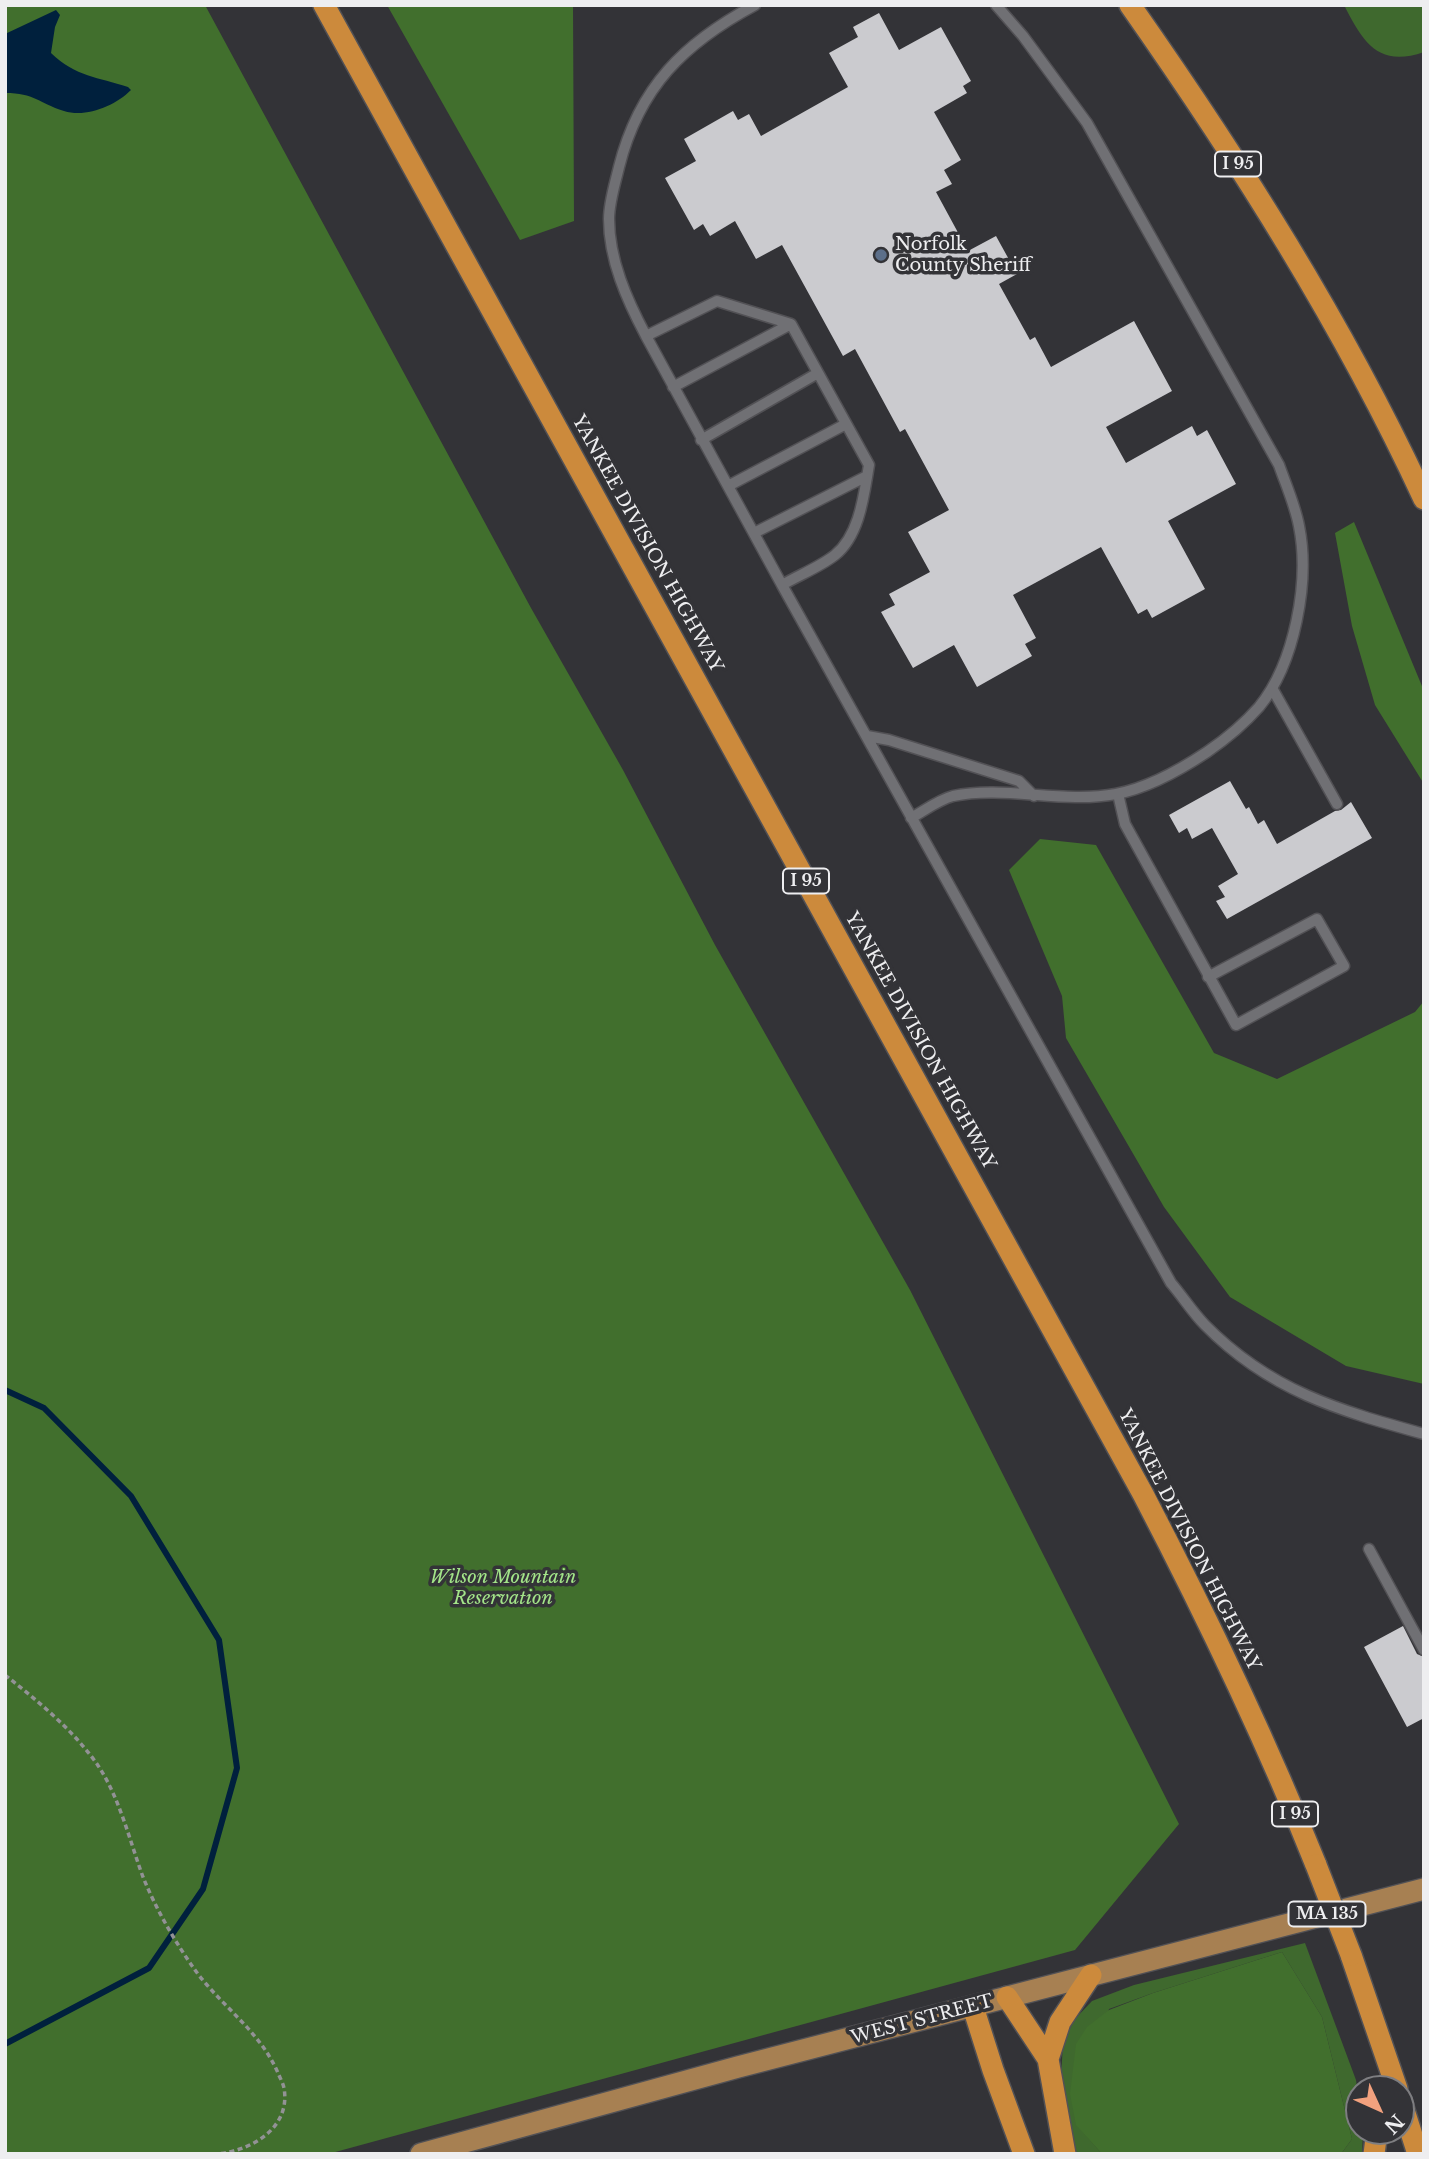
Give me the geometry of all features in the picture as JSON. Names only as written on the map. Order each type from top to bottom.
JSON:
[{"type":"highway","name":"YANKEE DIVISION HIGHWAY","points":[[324,5],[1149,1505],[1243,1696],[1316,1865],[1393,2075]]},
{"type":"highway","name":"I 95","points":[[1130,5],[1208,117],[1288,245],[1364,379],[1424,499]]},
{"type":"highway","points":[[1048,2059],[1060,2022],[1091,1975]]},
{"type":"highway","points":[[1007,1997],[1048,2059],[1065,2154]]},
{"type":"highway","points":[[973,2007],[1024,2154]]},
{"type":"highway","points":[[1384,2075],[1386,2053]]},
{"type":"main road","name":"WEST STREET","points":[[421,2154],[738,2067],[1424,1889]]},
{"type":"lane","points":[[755,5],[704,36],[659,81],[639,111],[623,152],[612,194],[609,219],[623,287],[701,440],[1171,1283],[1204,1324],[1235,1352],[1290,1389],[1354,1415],[1424,1434]]},
{"type":"lane","points":[[911,818],[952,797],[984,793],[1083,799],[1118,794],[1150,784],[1200,757],[1245,722],[1272,688],[1289,650],[1298,612],[1302,578],[1303,552],[1299,526],[1279,465],[1087,123],[1023,36],[996,5]]},
{"type":"lane","points":[[646,336],[717,301],[791,324],[869,465],[858,518],[847,543],[834,556],[782,585]]},
{"type":"lane","points":[[673,387],[791,324]]},
{"type":"lane","points":[[701,440],[818,373]]},
{"type":"lane","points":[[728,486],[846,424]]},
{"type":"lane","points":[[754,533],[867,476]]},
{"type":"lane","points":[[1272,688],[1337,804]]},
{"type":"lane","points":[[867,736],[889,740],[1019,781],[1034,796]]},
{"type":"lane","points":[[1118,794],[1125,824],[1208,977],[1236,1025],[1344,966],[1317,919],[1208,977]]},
{"type":"lane","points":[[1369,1549],[1424,1650]]},
{"type":"path","points":[[5,1675],[73,1735],[97,1764],[117,1798],[145,1880],[181,1949],[196,1972],[251,2030],[272,2060],[284,2088],[282,2118],[262,2140],[218,2154]]},
{"type":"path","points":[[151,2154],[184,2154]]},
{"type":"green space","name":"Wilson Mountain Reservation","points":[[5,5],[205,5],[531,608],[623,770],[715,945],[910,1290],[1179,1824],[1075,1950],[328,2154],[5,2154]]},
{"type":"green space","points":[[387,5],[573,5],[574,221],[520,240]]},
{"type":"green space","points":[[1344,5],[1424,5],[1424,52],[1395,57],[1383,54],[1358,30]]},
{"type":"green space","points":[[1354,522],[1424,691],[1424,784],[1375,705],[1352,626],[1335,533]]},
{"type":"green space","points":[[1040,839],[1096,845],[1214,1053],[1277,1079],[1415,1012],[1424,1001],[1424,1384],[1346,1366],[1230,1297],[1164,1207],[1066,1038],[1062,996],[1009,870]]},
{"type":"green space","points":[[1305,1943],[1354,2075],[1345,2075],[1345,2111],[1322,2017],[1282,1952],[1109,2009],[1077,2125],[1102,2154],[1075,2154],[1061,2077],[1063,2043],[1074,2020],[1092,2001],[1134,1985]]},
{"type":"green space","points":[[1282,1952],[1322,2017],[1345,2111],[1345,2145],[1348,2145],[1341,2154],[1102,2154],[1076,2125],[1070,2094],[1076,2044],[1087,2027],[1109,2010],[1153,1993]]},
{"type":"green space","points":[[1348,2145],[1362,2145],[1362,2154],[1341,2154]]},
{"type":"water","points":[[56,10],[60,15],[51,53],[78,72],[131,90],[109,106],[91,112],[73,113],[30,97],[5,93],[5,34]]},
{"type":"building","points":[[879,13],[899,50],[941,27],[971,81],[963,86],[967,93],[934,112],[961,160],[944,170],[952,184],[936,192],[968,251],[996,236],[1017,274],[999,284],[1030,340],[1035,337],[1051,367],[1134,321],[1172,391],[1106,427],[1126,463],[1192,426],[1197,436],[1207,430],[1236,484],[1168,521],[1205,589],[1152,618],[1147,609],[1138,614],[1101,547],[1013,595],[1036,638],[1025,644],[1032,656],[977,687],[954,645],[913,668],[881,612],[895,605],[889,594],[930,572],[908,532],[949,510],[905,429],[900,432],[855,349],[843,356],[782,245],[756,259],[735,221],[710,236],[703,224],[694,230],[665,178],[696,161],[684,139],[733,111],[738,120],[749,114],[761,136],[848,87],[829,53],[858,37],[853,27]]},
{"type":"building","points":[[1230,781],[1258,824],[1264,820],[1277,844],[1351,802],[1372,838],[1227,919],[1216,901],[1225,897],[1218,886],[1238,874],[1212,828],[1192,839],[1187,828],[1179,833],[1169,815]]},
{"type":"building","points":[[1403,1626],[1417,1654],[1424,1657],[1424,1718],[1407,1727],[1364,1647]]},
{"type":"waterway","points":[[5,1390],[44,1408],[131,1496],[219,1640],[237,1768],[203,1889],[149,1968],[5,2044]]},
{"type":"place","name":"Norfolk County Sheriff","points":[[881,255]]}]
